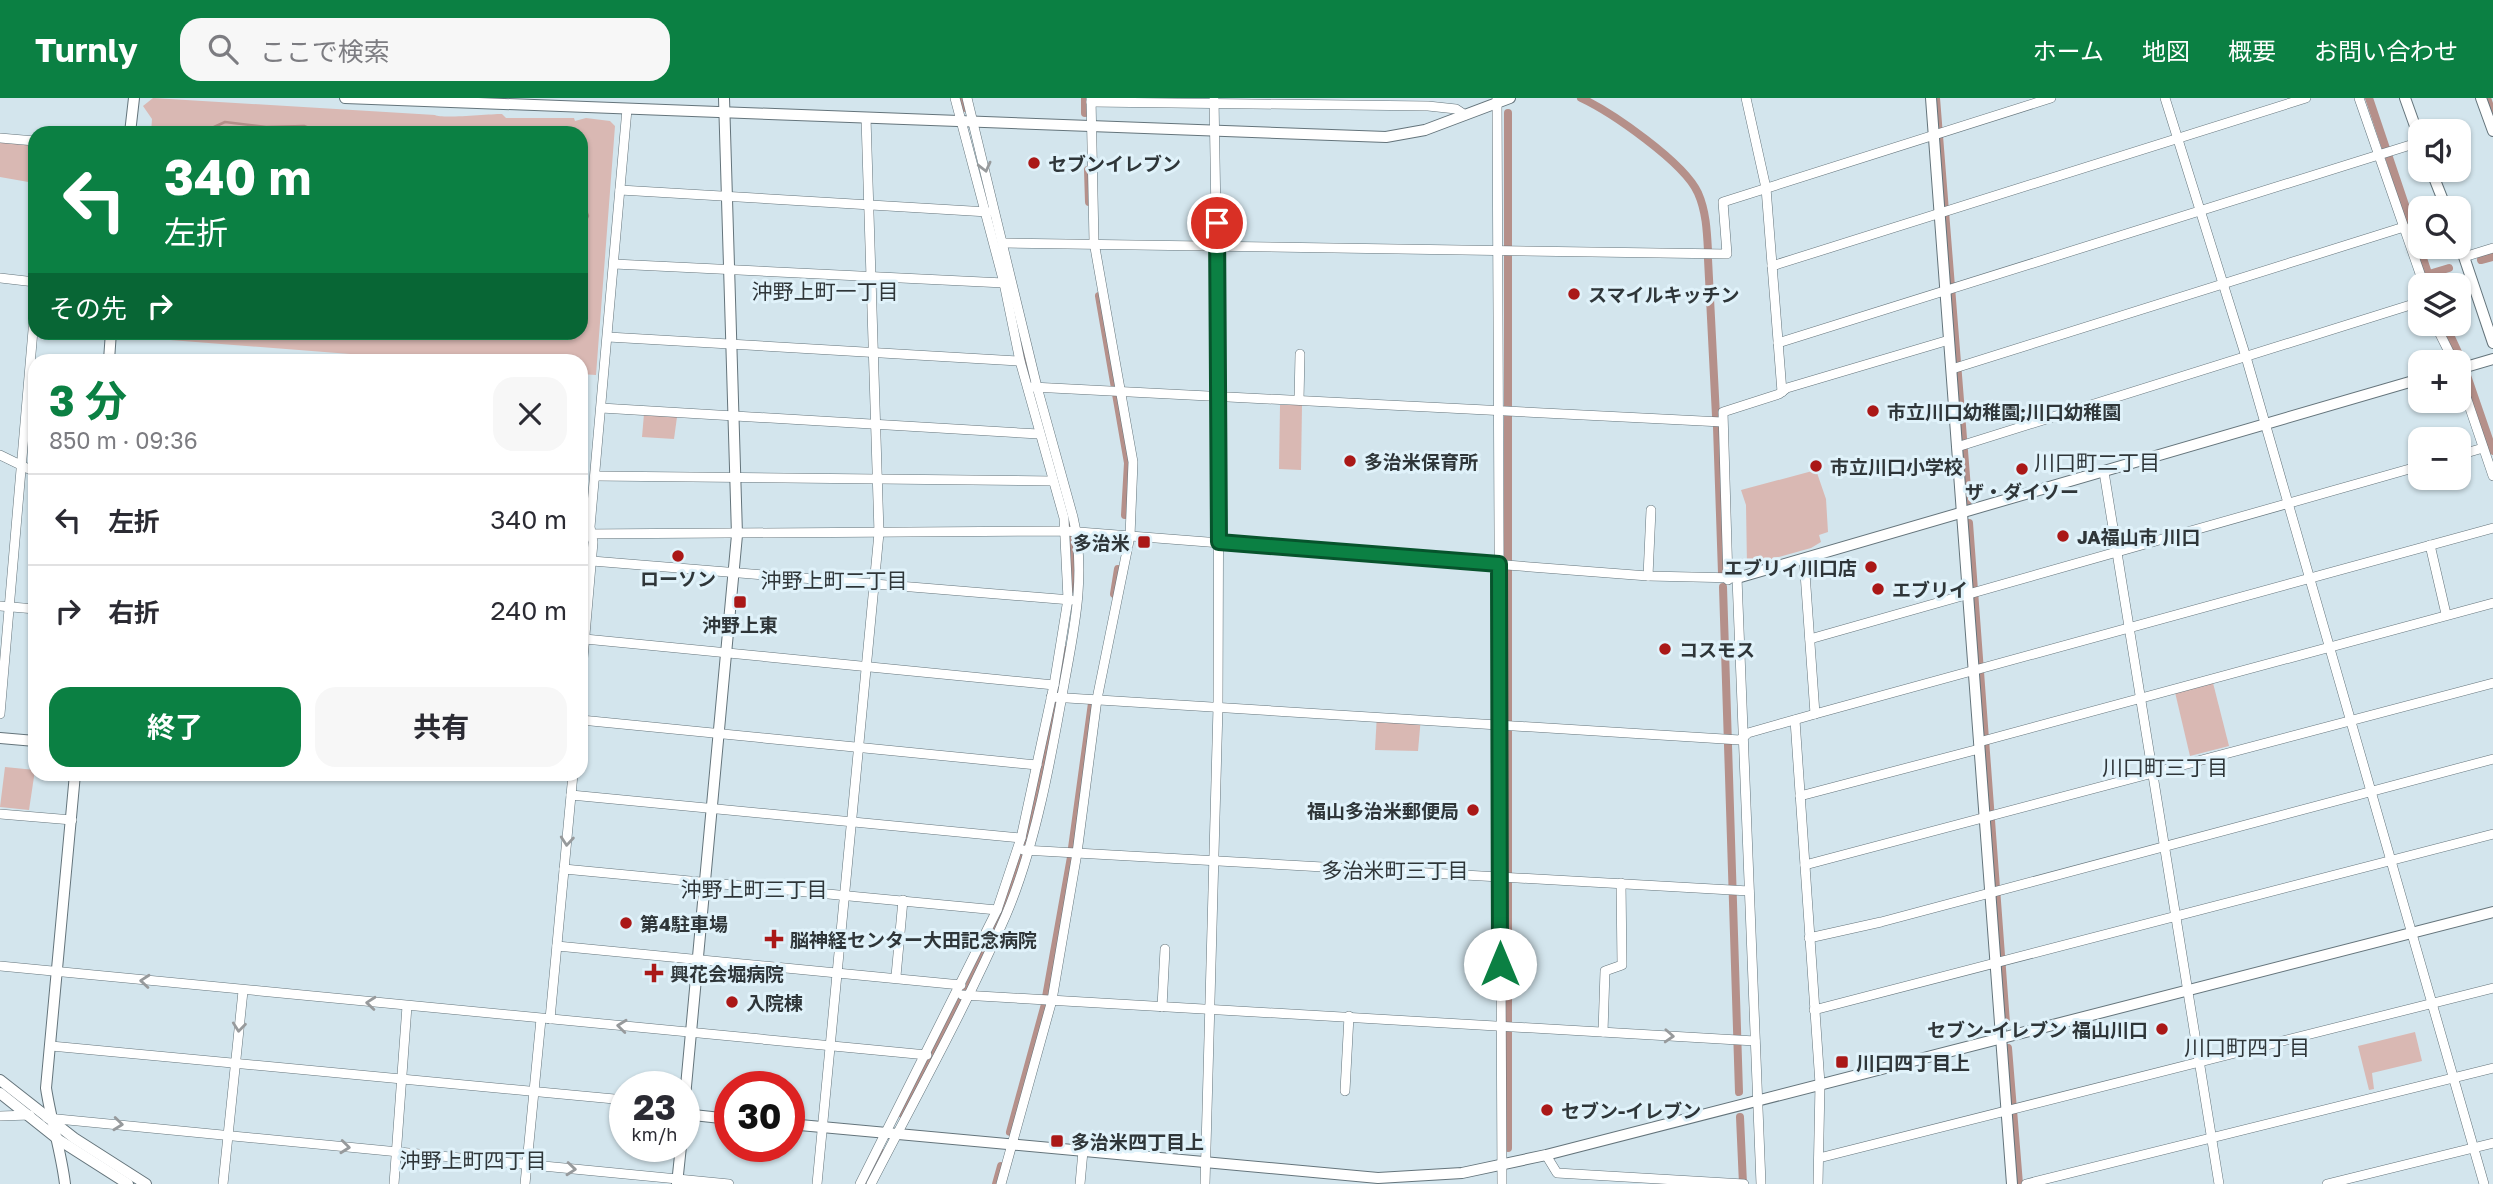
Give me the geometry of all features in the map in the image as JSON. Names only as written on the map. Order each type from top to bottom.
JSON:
[{"type":"street","points":[[131,126],[134,98]]},
{"type":"street","points":[[345,98],[519,101],[626,109],[1386,137],[1425,130],[1510,98]]},
{"type":"street","points":[[687,1071],[737,535],[724,98]]},
{"type":"street","points":[[955,98],[968,121]]},
{"type":"street","points":[[962,993],[1007,913],[1057,697],[1074,600],[1072,532],[1032,387],[1020,362],[991,212],[968,121],[967,98]]},
{"type":"street","points":[[1746,98],[1766,188],[1782,391]]},
{"type":"street","points":[[1931,98],[2012,1184]]},
{"type":"street","points":[[1004,243],[1094,242],[1502,252],[1727,254],[1723,202],[2051,98]]},
{"type":"street","points":[[2165,98],[2246,357],[2263,424],[2484,1184]]},
{"type":"street","points":[[1772,265],[2306,98]]},
{"type":"street","points":[[2359,98],[2420,273]]},
{"type":"street","points":[[2405,98],[2412,119]]},
{"type":"street","points":[[1001,1184],[1052,1000],[1077,853],[1097,699],[1130,536],[1133,462],[1094,242],[1091,100],[1428,106],[1456,109],[1465,116]]},
{"type":"street","points":[[1205,1184],[1218,707],[1219,396],[1214,101]]},
{"type":"street","points":[[1497,101],[1502,252],[1505,725],[1506,1026],[1502,1184]]},
{"type":"street","points":[[2486,102],[2493,131]]},
{"type":"street","points":[[588,606],[592,561],[590,527],[626,109]]},
{"type":"street","points":[[817,1184],[879,533],[866,118]]},
{"type":"street","points":[[0,138],[28,140]]},
{"type":"street","points":[[1778,343],[2408,145]]},
{"type":"street","points":[[620,190],[991,212]]},
{"type":"street","points":[[991,212],[1004,243],[1039,434],[1072,532]]},
{"type":"street","points":[[1952,369],[2404,227]]},
{"type":"street","points":[[2471,255],[2493,248]]},
{"type":"street","points":[[2465,259],[2493,343]]},
{"type":"street","points":[[614,264],[1004,283]]},
{"type":"street","points":[[0,278],[28,281]]},
{"type":"street","points":[[1957,447],[2408,306]]},
{"type":"street","points":[[608,337],[1020,362]]},
{"type":"street","points":[[1761,1184],[1744,736],[1722,422],[1725,410],[1949,340]]},
{"type":"street","points":[[1299,400],[1300,354]]},
{"type":"street","points":[[2471,365],[2493,359]]},
{"type":"street","points":[[588,535],[1072,532],[1648,576],[1733,579],[2408,382]]},
{"type":"street","points":[[1032,387],[1722,422]]},
{"type":"street","points":[[0,714],[5,606],[23,466],[28,400]]},
{"type":"street","points":[[2471,404],[2493,476]]},
{"type":"street","points":[[601,408],[1039,434]]},
{"type":"street","points":[[2471,452],[2483,448]]},
{"type":"street","points":[[0,467],[3,457],[28,468]]},
{"type":"street","points":[[1810,639],[2408,469]]},
{"type":"street","points":[[2104,472],[2152,774],[2190,989],[2219,1184]]},
{"type":"street","points":[[595,476],[1053,481]]},
{"type":"street","points":[[1648,576],[1651,510]]},
{"type":"street","points":[[1057,697],[1728,740],[2493,528]]},
{"type":"street","points":[[2430,545],[2445,614]]},
{"type":"street","points":[[1804,559],[1815,714]]},
{"type":"street","points":[[592,561],[1074,600]]},
{"type":"street","points":[[860,1184],[892,1133],[932,1056],[1023,850],[1021,838],[1037,765],[1057,697],[1054,685],[1074,600]]},
{"type":"street","points":[[1800,796],[2329,649],[2445,614],[2493,603]]},
{"type":"street","points":[[5,606],[28,608]]},
{"type":"street","points":[[588,639],[1054,685]]},
{"type":"street","points":[[1805,865],[2493,683]]},
{"type":"street","points":[[1795,720],[1820,1084],[1818,1184]]},
{"type":"street","points":[[588,721],[1037,765]]},
{"type":"street","points":[[0,738],[28,740]]},
{"type":"street","points":[[1809,938],[1990,894],[2493,760]]},
{"type":"street","points":[[65,1184],[60,1140],[51,1119],[46,1088],[75,781]]},
{"type":"street","points":[[525,1184],[534,1091],[557,946],[572,781]]},
{"type":"street","points":[[571,795],[1021,838]]},
{"type":"street","points":[[0,814],[72,820]]},
{"type":"street","points":[[1814,1010],[2493,834]]},
{"type":"street","points":[[1023,850],[1749,891]]},
{"type":"street","points":[[564,869],[997,910]]},
{"type":"street","points":[[1603,1032],[1605,971],[1622,965],[1621,883]]},
{"type":"street","points":[[897,976],[903,900]]},
{"type":"street","points":[[805,1126],[1378,1178],[1421,1178],[1501,1166],[1546,1155],[2493,912]]},
{"type":"street","points":[[557,946],[838,973],[897,976],[962,993],[1208,1010],[1755,1041]]},
{"type":"street","points":[[1162,1007],[1165,949]]},
{"type":"street","points":[[0,966],[932,1056]]},
{"type":"street","points":[[1819,1158],[2493,988]]},
{"type":"street","points":[[223,1184],[243,990]]},
{"type":"street","points":[[394,1184],[407,1006]]},
{"type":"street","points":[[1345,1091],[1349,1016]]},
{"type":"street","points":[[51,1046],[609,1098]]},
{"type":"street","points":[[2026,1184],[2493,1068]]},
{"type":"street","points":[[0,1080],[74,1138],[146,1184]]},
{"type":"street","points":[[0,1093],[60,1140],[128,1184]]},
{"type":"street","points":[[0,1116],[29,1115],[678,1182],[729,1184]]},
{"type":"street","points":[[871,1184],[892,1133]]},
{"type":"street","points":[[2327,1184],[2493,1143]]},
{"type":"street","points":[[1080,1184],[1083,1151]]},
{"type":"street","points":[[1546,1155],[1557,1173],[1744,1184]]},
{"type":"street","points":[[678,1182],[680,1162]]},
{"type":"shaded area","points":[[153,98],[446,117],[502,114],[506,118],[574,118],[575,121],[586,118],[610,121],[615,126],[596,375],[588,374],[588,354],[350,354],[170,340],[588,340],[588,126],[152,126],[152,119],[143,106]]},
{"type":"shaded area","points":[[0,142],[28,145],[28,182],[0,177]]},
{"type":"shaded area","points":[[1280,405],[1302,405],[1301,470],[1279,469]]},
{"type":"shaded area","points":[[644,414],[677,417],[674,439],[642,437]]},
{"type":"shaded area","points":[[1816,470],[1826,499],[1828,532],[1819,535],[1821,542],[1811,548],[1747,566],[1746,505],[1741,490]]},
{"type":"shaded area","points":[[2212,679],[2229,746],[2190,756],[2174,688]]},
{"type":"shaded area","points":[[1377,714],[1421,717],[1418,751],[1375,750]]},
{"type":"shaded area","points":[[5,767],[28,769],[28,781],[33,781],[29,810],[0,807]]},
{"type":"shaded area","points":[[2415,1032],[2422,1061],[2372,1073],[2374,1089],[2369,1090],[2358,1046]]},
{"type":"waterway","points":[[962,98],[965,108]]},
{"type":"waterway","points":[[1085,98],[1085,113]]},
{"type":"waterway","points":[[1581,98],[1646,139],[1690,181],[1703,207],[1708,251]]},
{"type":"waterway","points":[[1936,98],[1968,501]]},
{"type":"waterway","points":[[2369,98],[2428,273]]},
{"type":"waterway","points":[[2487,98],[2493,115]]},
{"type":"waterway","points":[[1508,113],[1508,1148]]},
{"type":"waterway","points":[[216,126],[225,122],[258,126]]},
{"type":"waterway","points":[[1088,170],[1089,202]]},
{"type":"waterway","points":[[2481,260],[2493,257]]},
{"type":"waterway","points":[[1708,259],[1716,416]]},
{"type":"waterway","points":[[2432,273],[2449,268]]},
{"type":"waterway","points":[[1099,296],[1128,463],[1125,515]]},
{"type":"waterway","points":[[2451,336],[2462,361],[2493,451]]},
{"type":"waterway","points":[[1023,346],[1032,384]]},
{"type":"waterway","points":[[1042,421],[1060,486]]},
{"type":"waterway","points":[[1717,427],[1722,573]]},
{"type":"waterway","points":[[1969,523],[2006,1023]]},
{"type":"waterway","points":[[1071,525],[1074,589]]},
{"type":"waterway","points":[[1114,594],[1118,569]]},
{"type":"waterway","points":[[1723,587],[1739,1092]]},
{"type":"waterway","points":[[902,1114],[977,969],[1011,886],[1038,786],[1066,650]]},
{"type":"waterway","points":[[1072,848],[1092,703]]},
{"type":"waterway","points":[[1046,997],[1071,857]]},
{"type":"waterway","points":[[1010,1132],[1045,1004]]},
{"type":"waterway","points":[[2008,1048],[2019,1184]]},
{"type":"waterway","points":[[1740,1117],[1743,1184]]},
{"type":"waterway","points":[[866,1184],[882,1153]]},
{"type":"waterway","points":[[996,1184],[1001,1166]]},
{"type":"place","name":"セブンイレブン","points":[[1034,163]]},
{"type":"place","name":"スマイルキッチン","points":[[1574,294]]},
{"type":"place","name":"市立川口幼稚園;川口幼稚園","points":[[1873,411]]},
{"type":"place","name":"多治米保育所","points":[[1350,461]]},
{"type":"place","name":"市立川口小学校","points":[[1816,466]]},
{"type":"place","name":"ザ・ダイソー","points":[[2022,469]]},
{"type":"place","name":"JA福山市 川口","points":[[2063,536]]},
{"type":"place","name":"多治米","points":[[1144,542]]},
{"type":"place","name":"ローソン","points":[[678,556]]},
{"type":"place","name":"エブリィ川口店","points":[[1871,567]]},
{"type":"place","name":"エブリイ","points":[[1878,589]]},
{"type":"place","name":"沖野上東","points":[[740,602]]},
{"type":"place","name":"コスモス","points":[[1665,649]]},
{"type":"place","name":"福山多治米郵便局","points":[[1473,810]]},
{"type":"place","name":"第4駐車場","points":[[626,923]]},
{"type":"place","name":"脳神経センター大田記念病院","points":[[774,939]]},
{"type":"place","name":"興花会堀病院","points":[[654,973]]},
{"type":"place","name":"入院棟","points":[[732,1002]]},
{"type":"place","name":"セブン-イレブン 福山川口","points":[[2162,1029]]},
{"type":"place","name":"川口四丁目上","points":[[1842,1062]]},
{"type":"place","name":"セブン-イレブン","points":[[1547,1110]]},
{"type":"place","name":"多治米四丁目上","points":[[1057,1141]]},
{"type":"district","name":"沖野上町一丁目","points":[[825,291]]},
{"type":"district","name":"川口町二丁目","points":[[2097,462]]},
{"type":"district","name":"沖野上町二丁目","points":[[834,580]]},
{"type":"district","name":"川口町三丁目","points":[[2165,767]]},
{"type":"district","name":"多治米町三丁目","points":[[1395,870]]},
{"type":"district","name":"沖野上町三丁目","points":[[754,889]]},
{"type":"district","name":"川口町四丁目","points":[[2247,1047]]},
{"type":"district","name":"沖野上町四丁目","points":[[473,1160]]},
{"type":"route","points":[[1217,223],[1219,542],[1499,564],[1500,964]]}]
